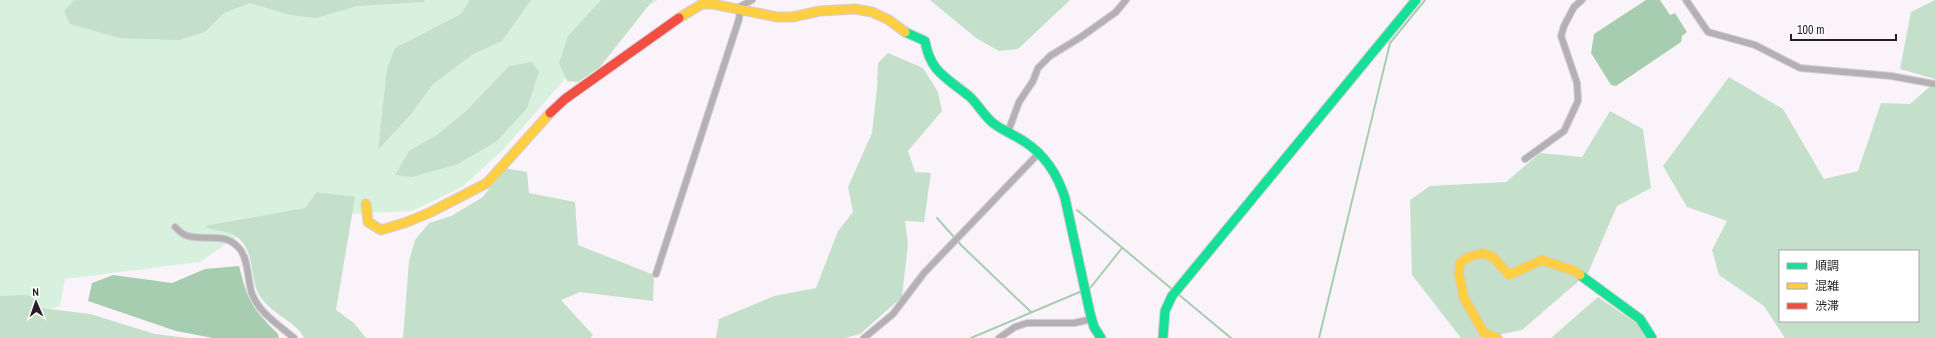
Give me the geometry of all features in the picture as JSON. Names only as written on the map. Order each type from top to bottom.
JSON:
[{"type":"street","points":[[738,10],[752,0]]},
{"type":"street","points":[[1008,132],[1019,102],[1033,81],[1038,68],[1050,56],[1081,37],[1116,12],[1126,0]]},
{"type":"street","points":[[1163,338],[1165,311],[1172,296],[1416,0]]},
{"type":"street","points":[[1525,159],[1564,131],[1578,102],[1577,83],[1561,36],[1564,26],[1574,7],[1582,0]]},
{"type":"street","points":[[1686,0],[1708,32],[1755,45],[1800,68],[1891,76],[1935,84]]},
{"type":"street","points":[[366,204],[366,215],[368,222],[381,230],[398,226],[419,218],[478,189],[487,183],[540,122],[565,99],[665,27],[702,4],[713,4],[777,17],[792,17],[820,11],[848,10],[872,12],[889,20],[904,32],[925,41],[927,54],[931,63],[939,73],[970,97],[993,123],[1026,142],[1047,162],[1061,186],[1092,319],[1101,338]]},
{"type":"street","points":[[656,274],[739,19],[738,10]]},
{"type":"street","points":[[864,338],[893,314],[924,273],[1038,154]]},
{"type":"street","points":[[175,227],[184,235],[229,239],[238,247],[244,256],[252,293],[258,305],[265,314],[294,338]]},
{"type":"street","points":[[1497,338],[1484,333],[1464,298],[1459,274],[1460,263],[1476,254],[1487,253],[1494,256],[1509,275],[1542,260],[1576,271],[1640,319],[1652,338]]},
{"type":"street","points":[[999,338],[1015,327],[1027,323],[1074,323],[1092,319]]},
{"type":"shaded area","points":[[0,0],[658,0],[604,34],[503,150],[462,187],[412,211],[331,215],[250,228],[200,262],[65,279],[60,306],[0,322]]},
{"type":"shaded area","points":[[74,0],[425,0],[424,2],[357,6],[316,18],[290,15],[250,3],[224,13],[205,32],[179,40],[119,38],[70,24],[64,11]]},
{"type":"shaded area","points":[[470,0],[531,0],[502,41],[473,54],[432,85],[412,113],[378,150],[387,69],[395,48],[461,14]]},
{"type":"shaded area","points":[[601,0],[653,0],[600,67],[578,82],[567,81],[559,63],[568,36]]},
{"type":"shaded area","points":[[930,0],[1070,0],[1018,49],[999,51],[976,38]]},
{"type":"shaded area","points":[[1646,0],[1660,0],[1670,15],[1675,13],[1687,32],[1682,36],[1681,42],[1616,86],[1611,85],[1591,53],[1594,34]]},
{"type":"shaded area","points":[[1935,0],[1935,79],[1900,69],[1911,12]]},
{"type":"shaded area","points":[[888,53],[923,68],[938,92],[942,111],[908,151],[915,172],[931,173],[924,222],[905,221],[908,244],[902,297],[860,334],[845,338],[716,338],[719,319],[774,296],[816,288],[838,231],[853,212],[848,187],[872,133],[878,63]]},
{"type":"shaded area","points":[[532,62],[539,72],[527,108],[497,141],[458,164],[412,177],[395,175],[409,151],[437,135],[467,110],[509,66]]},
{"type":"shaded area","points":[[1729,77],[1783,109],[1824,179],[1858,171],[1881,103],[1910,104],[1935,82],[1935,338],[1785,338],[1764,306],[1719,275],[1712,250],[1727,221],[1687,207],[1663,166]]},
{"type":"shaded area","points":[[1610,111],[1643,129],[1651,188],[1617,206],[1588,273],[1522,330],[1483,338],[1461,338],[1412,275],[1410,200],[1430,186],[1506,182],[1540,153],[1582,157]]},
{"type":"shaded area","points":[[504,168],[527,172],[529,193],[575,202],[578,245],[654,275],[653,301],[580,292],[561,300],[593,335],[590,338],[403,338],[409,261],[415,240],[429,223],[451,216],[483,197]]},
{"type":"shaded area","points":[[317,192],[355,197],[336,310],[354,323],[366,338],[304,338],[295,327],[265,303],[260,296],[254,282],[250,258],[243,243],[233,235],[213,230],[205,226],[305,208]]},
{"type":"shaded area","points":[[239,266],[245,288],[252,304],[278,334],[279,338],[213,338],[176,331],[88,301],[92,283],[113,275],[172,283],[205,269]]},
{"type":"shaded area","points":[[27,295],[38,298],[42,308],[90,314],[155,334],[189,338],[0,338],[0,296]]},
{"type":"shaded area","points":[[1598,297],[1636,323],[1649,338],[1551,338]]},
{"type":"waterway","points":[[1319,338],[1390,43],[1425,0]]},
{"type":"waterway","points":[[1077,210],[1173,290]]},
{"type":"waterway","points":[[937,218],[962,246],[1031,312]]},
{"type":"waterway","points":[[1088,288],[1091,287],[1122,248]]},
{"type":"waterway","points":[[971,338],[1082,291]]},
{"type":"waterway","points":[[1178,294],[1231,338]]},
{"type":"traffic: fast","points":[[1163,338],[1165,311],[1172,296],[1416,0]]},
{"type":"traffic: fast","points":[[905,32],[925,41],[927,52],[935,67],[947,79],[969,96],[993,123],[1032,147],[1039,153],[1055,174],[1065,198],[1090,313],[1094,327],[1101,338]]},
{"type":"traffic: fast","points":[[1580,275],[1640,319],[1652,338]]},
{"type":"traffic: slow","points":[[679,18],[702,4],[713,4],[777,17],[792,17],[820,11],[855,9],[872,12],[889,20],[905,32]]},
{"type":"traffic: slow","points":[[366,204],[368,222],[381,230],[407,222],[431,212],[487,183],[550,113]]},
{"type":"traffic: slow","points":[[1497,338],[1484,333],[1464,298],[1459,274],[1460,263],[1469,257],[1483,253],[1493,257],[1509,275],[1542,260],[1575,271],[1580,275]]},
{"type":"traffic: jam","points":[[550,113],[565,99],[679,18]]}]
